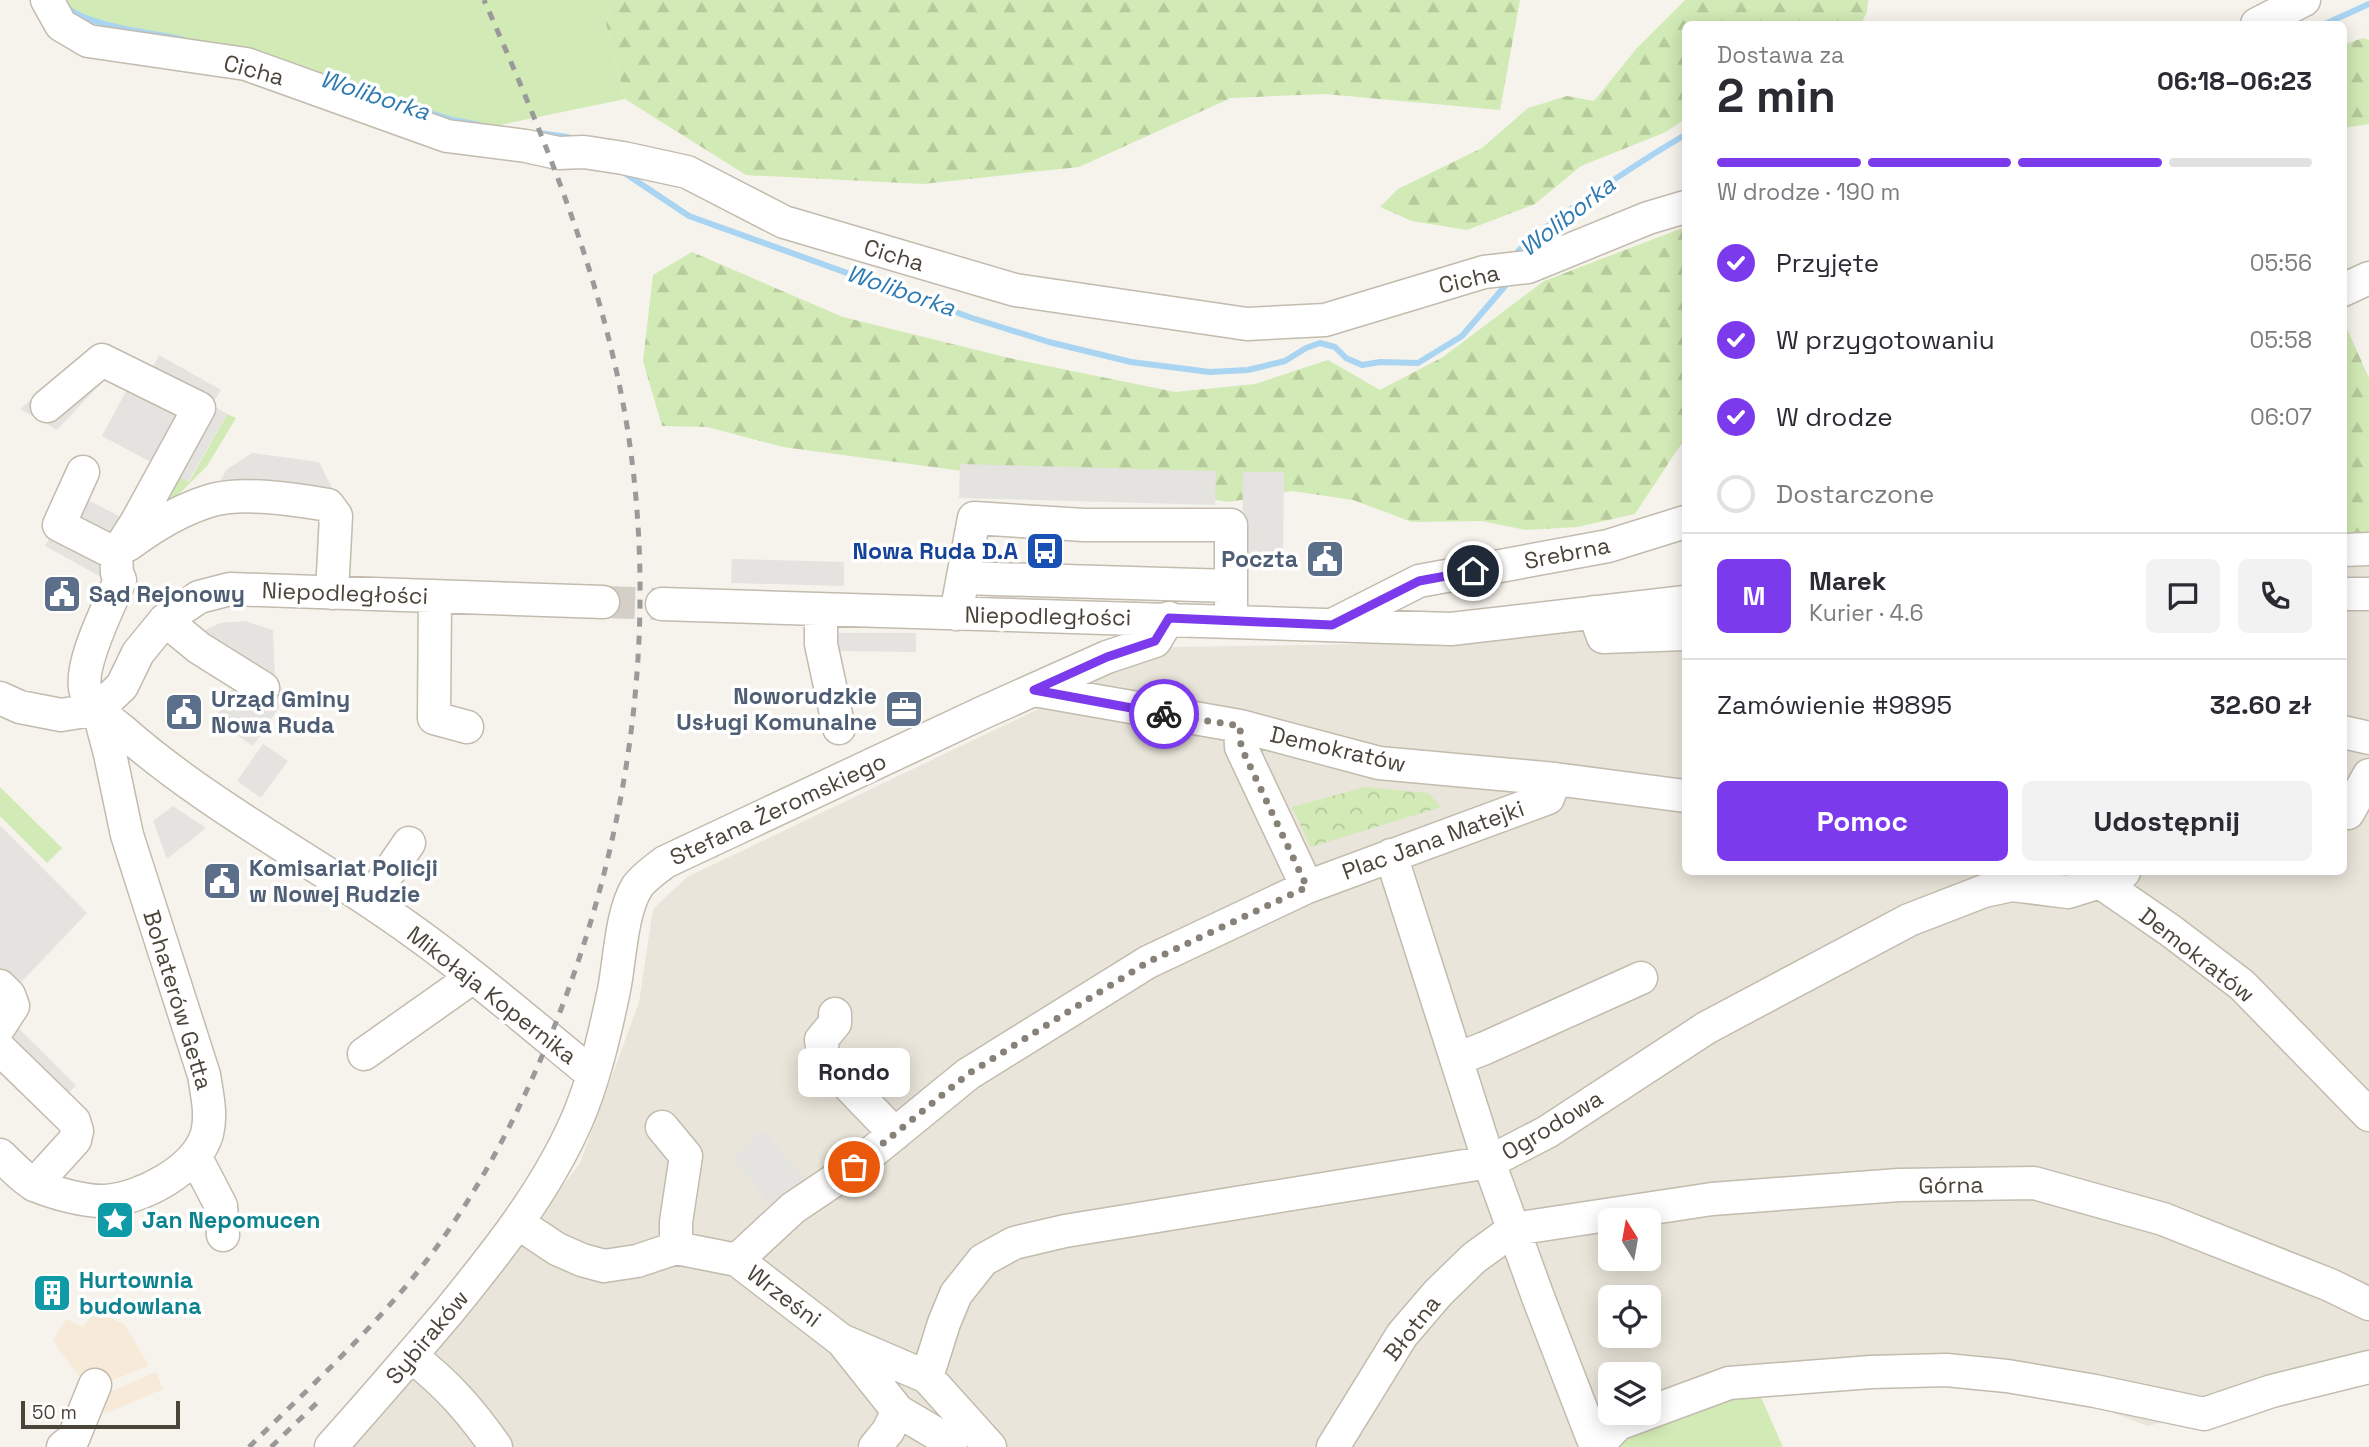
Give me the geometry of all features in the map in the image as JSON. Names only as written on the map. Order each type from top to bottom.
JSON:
[{"type":"street","name":"Cicha","points":[[47,0],[61,25],[88,41],[246,64],[447,136],[558,153],[584,152],[624,158],[687,172],[784,222],[1015,290],[1247,324],[1325,320],[1484,272],[1528,267],[1648,218],[1682,208]]},
{"type":"street","points":[[2264,21],[2304,0]]},
{"type":"street","points":[[2347,288],[2369,278]]},
{"type":"street","points":[[47,406],[102,360],[199,408],[116,554]]},
{"type":"street","points":[[83,472],[59,525],[116,554]]},
{"type":"street","points":[[116,554],[155,525],[210,500],[241,497],[298,500],[328,505],[335,516],[332,593]]},
{"type":"street","points":[[956,614],[974,518],[1057,532],[1231,525],[1231,621]]},
{"type":"street","name":"Srebrna","points":[[1332,625],[1419,581],[1608,546],[1682,523]]},
{"type":"street","points":[[2347,550],[2369,549]]},
{"type":"street","name":"Bohaterów Getta","points":[[0,1155],[34,1185],[67,1195],[104,1201],[143,1194],[178,1172],[195,1156],[206,1135],[210,1112],[204,1075],[127,835],[98,709],[87,695],[84,681],[89,655],[120,580],[116,554]]},
{"type":"street","points":[[962,579],[1231,586]]},
{"type":"street","points":[[1093,618],[1094,581]]},
{"type":"street","name":"Niepodległości","points":[[98,709],[122,686],[138,653],[165,620],[199,597],[230,589],[603,602]]},
{"type":"street","points":[[2347,594],[2369,594]]},
{"type":"street","points":[[435,597],[434,718],[467,727]]},
{"type":"street","name":"Niepodległości","points":[[662,604],[1451,629],[1682,602]]},
{"type":"street","points":[[821,610],[821,644],[839,728]]},
{"type":"street","points":[[1594,612],[1604,637],[1682,634]]},
{"type":"street","name":"Stefana Żeromskiego","points":[[518,1223],[548,1177],[576,1122],[592,1074],[613,991],[628,911],[638,886],[664,862],[1107,657],[1155,641],[1169,618]]},
{"type":"street","points":[[165,620],[199,648],[263,688]]},
{"type":"street","name":"Demokratów","points":[[1034,690],[1240,726],[1380,763],[1678,787]]},
{"type":"street","points":[[0,698],[20,707],[61,715],[98,709]]},
{"type":"street","name":"Mikołaja Kopernika","points":[[98,709],[159,763],[369,901],[473,977],[592,1074]]},
{"type":"street","points":[[1240,726],[1241,747],[1307,887]]},
{"type":"street","points":[[2347,733],[2369,738]]},
{"type":"street","points":[[2353,816],[2369,775]]},
{"type":"street","name":"Plac Jana Matejki","points":[[737,1260],[793,1208],[854,1167],[968,1074],[1148,962],[1307,887],[1548,798],[1555,779]]},
{"type":"street","points":[[369,901],[409,843]]},
{"type":"street","points":[[1391,855],[1489,1162],[1597,1447],[1618,1424],[1729,1383],[1871,1372],[1946,1370],[2007,1376],[2095,1391],[2204,1414],[2272,1391],[2369,1367]]},
{"type":"street","name":"Demokratów","points":[[2099,875],[2242,985],[2369,1115]]},
{"type":"street","name":"Ogrodowa","points":[[928,1377],[944,1323],[956,1294],[983,1260],[1014,1243],[1065,1231],[1489,1162],[1547,1132],[1706,1028],[1909,920],[1984,891],[2012,886],[2068,892],[2099,875]]},
{"type":"street","points":[[365,1054],[473,977]]},
{"type":"street","points":[[1457,1059],[1640,978]]},
{"type":"street","points":[[0,986],[9,995],[13,1006],[0,1026]]},
{"type":"street","points":[[835,1014],[835,1023],[821,1040],[824,1060],[895,1134]]},
{"type":"street","points":[[0,1049],[74,1121],[77,1131],[75,1140],[34,1185]]},
{"type":"street","points":[[663,1127],[686,1156],[676,1222],[676,1248]]},
{"type":"street","points":[[195,1156],[221,1206],[223,1235]]},
{"type":"street","name":"Górna","points":[[1514,1229],[1712,1199],[1899,1185],[2034,1183],[2162,1219],[2329,1285],[2369,1304]]},
{"type":"street","name":"Wrześni","points":[[518,1223],[557,1249],[604,1266],[637,1261],[676,1248],[737,1260],[841,1339],[928,1377]]},
{"type":"street","name":"Sybiraków","points":[[331,1447],[411,1356],[518,1223]]},
{"type":"street","name":"Błotna","points":[[1333,1447],[1402,1335],[1438,1293],[1474,1258],[1514,1229]]},
{"type":"street","points":[[841,1339],[898,1411],[937,1434],[951,1447]]},
{"type":"street","points":[[411,1356],[444,1383],[476,1419],[496,1447]]},
{"type":"street","points":[[928,1377],[990,1447]]},
{"type":"street","points":[[63,1447],[73,1439],[95,1385]]},
{"type":"street","points":[[875,1447],[888,1431],[898,1411]]},
{"type":"shaded area","points":[[159,355],[221,390],[212,405],[151,370]]},
{"type":"shaded area","points":[[79,357],[104,380],[57,430],[20,409]]},
{"type":"shaded area","points":[[132,380],[188,411],[158,466],[102,436]]},
{"type":"shaded area","points":[[212,405],[227,414],[188,482],[173,473]]},
{"type":"shaded area","points":[[252,453],[319,462],[332,488],[327,510],[210,500],[226,470]]},
{"type":"shaded area","points":[[960,464],[1216,471],[1215,505],[959,498]]},
{"type":"shaded area","points":[[1243,472],[1284,472],[1283,565],[1242,564]]},
{"type":"shaded area","points":[[78,495],[125,519],[112,545],[64,521]]},
{"type":"shaded area","points":[[53,532],[112,560],[103,578],[45,546]]},
{"type":"shaded area","points":[[732,559],[844,562],[844,586],[731,583]]},
{"type":"shaded area","points":[[2369,560],[2369,1368],[2148,1426],[2017,1377],[1763,1378],[1661,1406],[1661,1362],[1598,1362],[1598,1422],[1589,1424],[1578,1447],[351,1447],[457,1326],[580,1163],[639,1002],[653,909],[687,877],[1168,647],[1438,643],[1682,609],[1682,875],[2347,875],[2347,561]]},
{"type":"shaded area","points":[[245,621],[273,630],[275,679],[287,695],[253,746],[215,720],[235,683],[199,633],[220,623]]},
{"type":"shaded area","points":[[837,633],[916,633],[916,652],[836,651]]},
{"type":"shaded area","points":[[263,744],[288,761],[261,798],[237,781]]},
{"type":"shaded area","points":[[173,806],[206,828],[167,859],[153,821]]},
{"type":"shaded area","points":[[0,825],[87,913],[9,995],[0,986]]},
{"type":"shaded area","points":[[14,1024],[76,1085],[66,1096],[3,1035]]},
{"type":"shaded area","points":[[763,1129],[816,1192],[777,1214],[733,1158]]},
{"type":"shaded area","points":[[95,1311],[124,1324],[149,1366],[89,1389],[53,1341],[66,1319],[83,1327]]},
{"type":"shaded area","points":[[156,1372],[163,1389],[105,1414],[98,1397]]},
{"type":"green space","points":[[49,0],[612,0],[606,24],[625,99],[447,136],[246,64],[88,41]]},
{"type":"green space","points":[[612,0],[1520,0],[1500,110],[1325,94],[1231,98],[1079,167],[923,184],[746,175],[625,99],[606,24]]},
{"type":"green space","points":[[1685,0],[1868,0],[1862,21],[1682,21],[1682,121],[1666,132],[1581,166],[1535,204],[1467,230],[1412,221],[1380,207],[1398,189],[1482,148],[1528,108],[1567,96],[1594,101],[1637,48]]},
{"type":"green space","points":[[2363,38],[2369,40],[2369,124],[2347,127],[2347,44]]},
{"type":"green space","points":[[1682,228],[1682,443],[1635,514],[1577,527],[1526,530],[1481,521],[1412,522],[1353,500],[1292,491],[1229,502],[1116,485],[978,473],[783,447],[707,427],[662,426],[643,361],[653,275],[692,252],[843,317],[1009,358],[1175,392],[1255,384],[1328,360],[1380,390],[1443,357],[1544,281]]},
{"type":"green space","points":[[2347,329],[2369,378],[2369,534],[2347,535]]},
{"type":"green space","points":[[227,414],[236,418],[207,466],[153,520],[173,473],[189,482]]},
{"type":"green space","points":[[0,787],[62,848],[47,863],[0,816]]},
{"type":"green space","points":[[1365,787],[1428,793],[1441,807],[1311,847],[1292,807]]},
{"type":"green space","points":[[1755,1384],[1783,1447],[1603,1447]]},
{"type":"waterway","name":"Woliborka","points":[[2332,21],[2369,4]]},
{"type":"waterway","name":"Woliborka","points":[[68,8],[90,20],[181,39]]},
{"type":"waterway","name":"Woliborka","points":[[409,106],[453,120],[480,125]]},
{"type":"waterway","name":"Woliborka","points":[[539,133],[573,140]]},
{"type":"waterway","name":"Woliborka","points":[[1512,260],[1520,249],[1563,215],[1682,137]]},
{"type":"waterway","name":"Woliborka","points":[[623,172],[689,216],[972,318],[1049,342],[1131,362],[1210,372],[1248,370],[1285,361],[1320,343],[1335,347],[1346,358],[1362,365],[1380,362],[1418,363],[1462,336],[1506,285],[1507,280]]},
{"type":"tunnel","points":[[603,602],[662,604]]},
{"type":"railway","points":[[249,1447],[400,1293],[439,1243],[491,1162],[546,1047],[575,971],[599,894],[617,816],[630,736],[638,656],[640,575],[636,494],[625,414],[614,360],[585,255],[548,152],[484,0]]},
{"type":"railway","points":[[271,1447],[321,1399]]},
{"type":"way so far","points":[[854,1167],[968,1074],[1148,962],[1307,887],[1241,747],[1240,726],[1164,714]]},
{"type":"place","name":"Nowa Ruda D.A","points":[[1045,551]]},
{"type":"place","name":"Poczta","points":[[1325,559]]},
{"type":"place","name":"Sąd Rejonowy","points":[[62,594]]},
{"type":"place","name":"Noworudzkie Usługi Komunalne","points":[[904,709]]},
{"type":"place","name":"Urząd Gminy Nowa Ruda","points":[[184,712]]},
{"type":"place","name":"Komisariat Policji w Nowej Rudzie","points":[[222,881]]},
{"type":"place","name":"Rondo","points":[[854,1167]]},
{"type":"place","name":"Jan Nepomucen","points":[[115,1220]]},
{"type":"place","name":"Hurtownia budowlana","points":[[52,1293]]},
{"type":"route","points":[[1164,714],[1034,690],[1107,657],[1155,641],[1169,618],[1332,625],[1419,581],[1473,571]]}]
